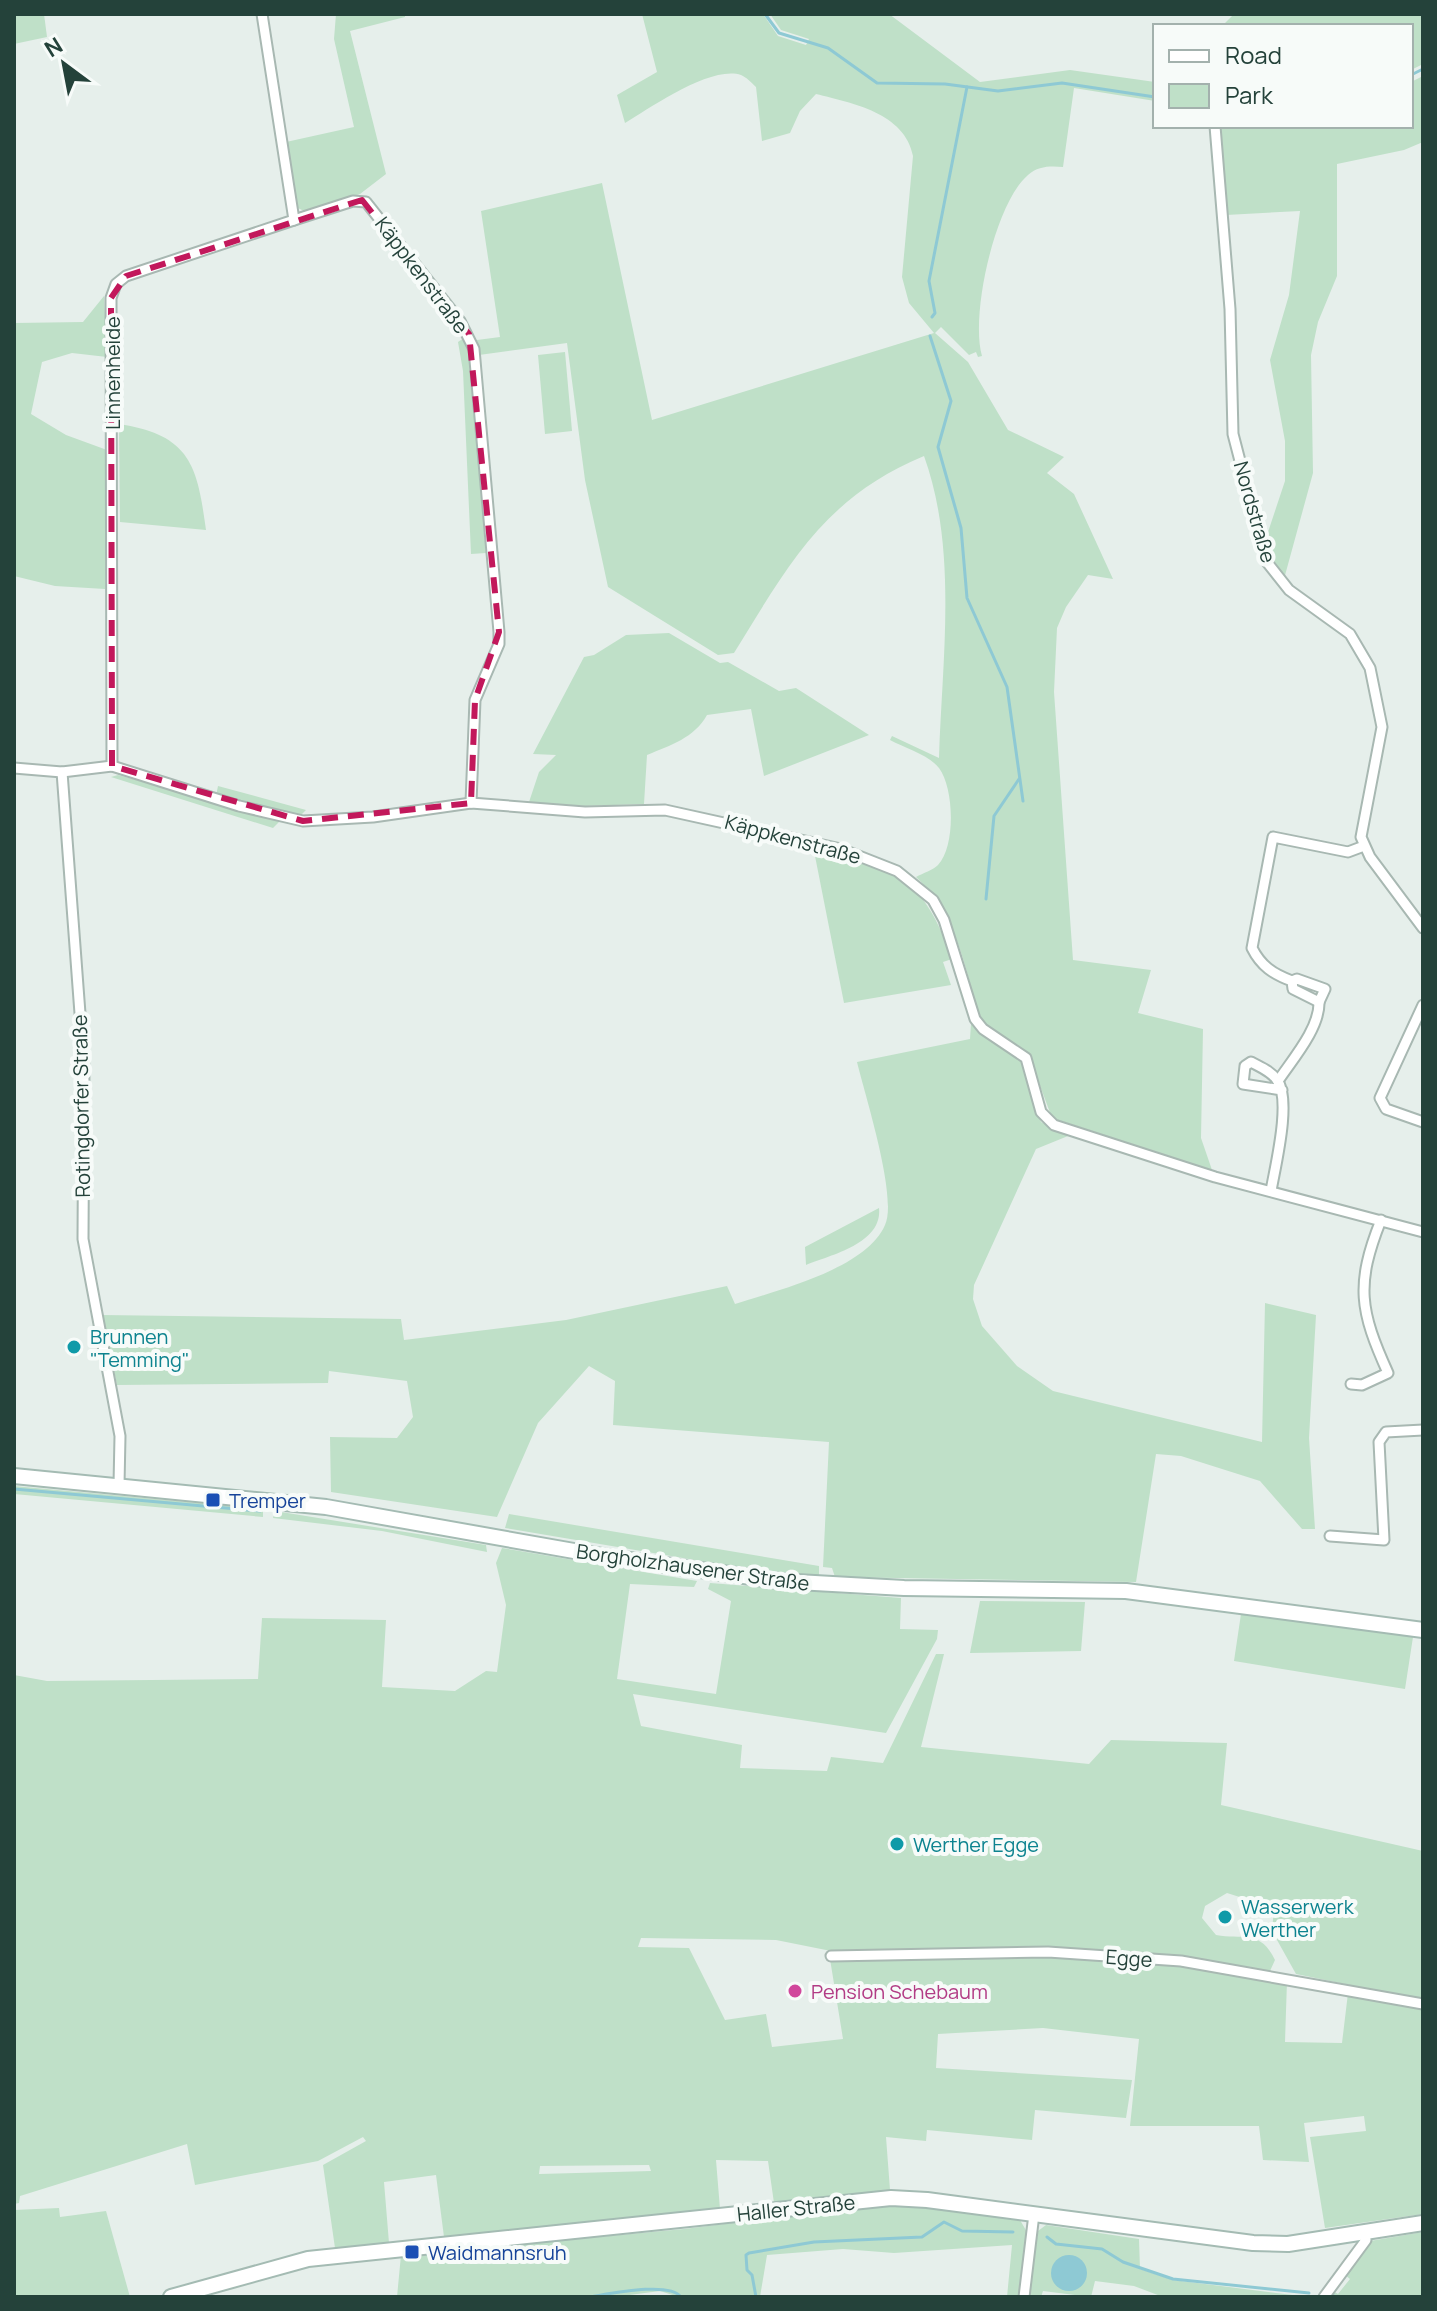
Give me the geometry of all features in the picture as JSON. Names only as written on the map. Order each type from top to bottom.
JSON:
[{"type":"main road","name":"Borgholzhausener Straße","points":[[14,1476],[326,1507],[608,1557],[779,1581],[904,1588],[1126,1591],[1423,1630]]},
{"type":"main road","name":"Haller Straße","points":[[171,2297],[308,2259],[861,2201],[927,2200],[1253,2243],[1288,2244],[1423,2223]]},
{"type":"street","points":[[262,14],[294,220]]},
{"type":"street","name":"Nordstraße","points":[[1215,128],[1230,309],[1233,434],[1266,561],[1272,573],[1289,590],[1350,634],[1370,668],[1382,727],[1360,828],[1364,846]]},
{"type":"street","name":"Käppkenstraße","points":[[294,220],[353,201],[366,202],[460,321],[474,349],[499,644],[475,700],[471,803]]},
{"type":"street","name":"Linnenheide","points":[[112,766],[111,298],[116,284],[126,276],[294,220]]},
{"type":"street","name":"Käppkenstraße","points":[[62,772],[112,766],[239,806],[303,821],[373,817],[471,803],[585,812],[686,811],[841,849],[897,871],[925,891],[939,910],[975,1019],[983,1029],[1026,1058],[1041,1112],[1047,1120],[1215,1177],[1423,1232]]},
{"type":"street","points":[[14,768],[62,772]]},
{"type":"street","name":"Rotingdorfer Straße","points":[[62,772],[84,1067],[83,1239],[120,1436],[119,1485]]},
{"type":"street","points":[[1271,1191],[1282,1119],[1280,1086],[1319,1010],[1319,1002],[1293,989],[1292,981],[1273,974],[1257,959],[1252,948],[1273,837],[1348,852],[1364,846],[1423,928]]},
{"type":"street","points":[[1422,1010],[1380,1098],[1392,1113],[1423,1122]]},
{"type":"street","points":[[1351,1384],[1362,1385],[1388,1373],[1364,1314],[1361,1290],[1367,1255],[1381,1220]]},
{"type":"street","points":[[1330,1536],[1384,1540],[1379,1442],[1386,1432],[1423,1430]]},
{"type":"street","name":"Egge","points":[[831,1956],[1048,1952],[1181,1961],[1423,2004]]},
{"type":"street","points":[[1024,2297],[1034,2214]]},
{"type":"street","points":[[1324,2297],[1366,2240],[1365,2233]]},
{"type":"highlighted area","points":[[362,200],[469,334],[499,632],[475,700],[471,803],[303,821],[112,766],[111,298],[126,276]]},
{"type":"green space","points":[[14,14],[44,14],[47,37],[14,44]]},
{"type":"green space","points":[[336,14],[405,14],[405,17],[350,31],[386,174],[360,194],[306,212],[298,208],[286,142],[354,127],[334,39]]},
{"type":"green space","points":[[642,14],[763,14],[778,36],[806,45],[809,39],[781,30],[770,14],[889,14],[980,82],[1070,70],[1153,82],[1153,101],[1074,88],[1063,167],[1044,167],[1028,175],[1005,209],[996,234],[979,314],[982,356],[978,357],[976,352],[969,355],[941,327],[935,333],[968,362],[1008,430],[1064,457],[1047,473],[1074,494],[1113,579],[1088,575],[1066,607],[1057,628],[1054,692],[1073,960],[1151,970],[1138,1013],[1203,1029],[1201,1138],[1212,1170],[1052,1118],[1029,1056],[985,1025],[979,1017],[950,924],[941,907],[916,877],[936,867],[944,856],[951,817],[948,789],[939,768],[923,756],[890,740],[892,736],[939,758],[945,644],[944,567],[935,492],[924,456],[859,492],[834,514],[791,564],[734,653],[718,655],[608,587],[585,480],[567,343],[479,355],[477,340],[500,337],[481,211],[602,183],[652,420],[934,333],[909,303],[902,277],[913,156],[900,129],[875,112],[816,94],[800,111],[790,133],[762,141],[756,87],[741,75],[728,74],[714,76],[681,90],[625,123],[617,95],[657,72]]},
{"type":"green space","points":[[1234,14],[1423,14],[1423,64],[1413,69],[1413,24],[1224,24]]},
{"type":"green space","points":[[1423,76],[1423,142],[1404,150],[1337,164],[1337,276],[1318,322],[1311,355],[1313,473],[1284,579],[1269,559],[1264,544],[1285,481],[1285,441],[1270,360],[1289,295],[1300,211],[1226,215],[1221,128],[1413,128],[1413,81]]},
{"type":"green space","points":[[104,296],[107,357],[72,353],[42,362],[31,414],[66,435],[107,450],[105,589],[55,586],[14,576],[14,323],[83,322]]},
{"type":"green space","points":[[464,338],[468,348],[486,553],[471,554],[463,371],[458,342]]},
{"type":"green space","points":[[565,352],[572,431],[545,434],[538,355]]},
{"type":"green space","points":[[119,424],[162,436],[176,445],[186,457],[199,488],[206,530],[120,522]]},
{"type":"green space","points":[[669,633],[720,663],[728,662],[779,691],[796,688],[869,735],[764,776],[751,709],[707,715],[689,735],[647,755],[644,804],[585,806],[529,802],[539,772],[556,755],[533,754],[584,657],[594,655],[626,635]]},
{"type":"green space","points":[[118,775],[281,820],[273,828],[111,777]]},
{"type":"green space","points":[[218,786],[306,810],[301,815],[216,796]]},
{"type":"green space","points":[[819,847],[888,870],[919,894],[942,932],[952,959],[943,962],[951,985],[844,1003],[815,856]]},
{"type":"green space","points":[[971,1024],[1023,1059],[1041,1122],[1068,1136],[1036,1149],[974,1285],[973,1299],[982,1326],[1017,1366],[1053,1391],[1262,1442],[1265,1303],[1316,1315],[1309,1438],[1315,1529],[1302,1529],[1260,1481],[1181,1456],[1156,1454],[1136,1582],[835,1577],[832,1568],[823,1567],[829,1442],[613,1425],[615,1381],[589,1366],[538,1423],[497,1517],[331,1492],[330,1437],[397,1438],[413,1417],[407,1381],[329,1371],[328,1383],[117,1385],[102,1315],[401,1319],[404,1340],[566,1320],[727,1286],[735,1304],[819,1276],[860,1254],[885,1225],[888,1212],[884,1170],[857,1062],[970,1039]]},
{"type":"green space","points":[[879,1208],[878,1220],[864,1239],[841,1252],[806,1265],[805,1247]]},
{"type":"green space","points":[[14,1486],[263,1509],[263,1517],[14,1494]]},
{"type":"green space","points":[[275,1511],[486,1545],[487,1552],[382,1531],[273,1518]]},
{"type":"green space","points":[[509,1514],[819,1566],[819,1576],[742,1568],[505,1528]]},
{"type":"green space","points":[[502,1548],[697,1581],[694,1587],[630,1584],[617,1679],[716,1694],[731,1601],[708,1589],[710,1583],[901,1598],[900,1629],[938,1630],[937,1639],[886,1733],[633,1694],[641,1726],[742,1745],[740,1768],[827,1771],[831,1757],[883,1763],[936,1654],[944,1654],[921,1747],[1089,1764],[1111,1740],[1227,1743],[1221,1805],[1423,1851],[1423,2000],[1296,1974],[1272,1931],[1274,1908],[1227,1893],[1205,1906],[1202,1918],[1216,1935],[1250,1938],[1263,1944],[1275,1960],[1270,1971],[1181,1957],[831,1951],[776,1940],[641,1938],[638,1947],[689,1948],[725,2020],[766,2014],[772,2047],[843,2039],[830,1959],[1048,1956],[1180,1965],[1287,1981],[1285,2042],[1342,2043],[1348,1993],[1423,2007],[1423,2214],[1325,2228],[1310,2137],[1366,2131],[1364,2116],[1304,2123],[1309,2162],[1263,2160],[1259,2126],[1130,2126],[1139,2039],[1043,2028],[938,2034],[936,2068],[1132,2080],[1126,2118],[1035,2110],[1032,2140],[927,2130],[926,2141],[886,2137],[890,2190],[774,2203],[768,2161],[716,2160],[720,2209],[444,2237],[436,2175],[384,2182],[389,2243],[335,2248],[323,2165],[366,2141],[363,2137],[318,2161],[195,2185],[187,2144],[20,2196],[19,2203],[14,2204],[14,1675],[47,1681],[258,1679],[262,1618],[386,1620],[382,1687],[455,1691],[486,1671],[497,1672],[506,1605],[496,1563]],"holes":[[[649,2165],[651,2171],[539,2174],[540,2166]]]},
{"type":"green space","points":[[980,1601],[1085,1602],[1081,1651],[970,1653]]},
{"type":"green space","points":[[1241,1614],[1413,1637],[1405,1689],[1234,1661]]},
{"type":"green space","points":[[878,2205],[925,2205],[1020,2220],[1027,2232],[1018,2297],[1007,2297],[1012,2245],[894,2253],[843,2249],[767,2255],[760,2297],[679,2297],[660,2291],[614,2297],[397,2297],[401,2255],[684,2229]]},
{"type":"green space","points":[[59,2208],[60,2217],[106,2211],[130,2297],[14,2297],[14,2210]]},
{"type":"green space","points":[[1046,2225],[1139,2239],[1140,2269],[1173,2280],[1309,2297],[1163,2297],[1134,2286],[1095,2281],[1091,2297],[1043,2291],[1041,2297],[1029,2297],[1038,2231]]},
{"type":"green space","points":[[1423,2232],[1423,2297],[1328,2297],[1333,2291],[1338,2294],[1350,2279],[1345,2275],[1370,2241]]},
{"type":"water","points":[[1069,2255],[1082,2260],[1087,2273],[1082,2286],[1069,2291],[1056,2286],[1051,2273],[1056,2260]]},
{"type":"waterway","points":[[765,14],[779,33],[828,48],[877,83],[945,84],[998,91],[1062,83],[1153,97]]},
{"type":"waterway","points":[[1413,74],[1423,69]]},
{"type":"waterway","points":[[932,317],[935,313],[929,281],[967,87]]},
{"type":"waterway","points":[[930,336],[951,401],[938,447],[961,528],[967,598],[1007,687],[1023,801]]},
{"type":"waterway","points":[[986,899],[994,816],[1019,779]]},
{"type":"waterway","points":[[14,1489],[260,1511]]},
{"type":"waterway","points":[[756,2297],[752,2275],[747,2270],[746,2255],[749,2253],[814,2242],[922,2237],[944,2222],[962,2231],[1013,2232]]},
{"type":"waterway","points":[[1047,2237],[1056,2244],[1102,2249],[1123,2262],[1173,2279],[1309,2293]]},
{"type":"waterway","points":[[589,2297],[652,2289],[674,2292],[681,2297]]},
{"type":"place","name":"Brunnen \"Temming\"","points":[[74,1347]]},
{"type":"place","name":"Tremper","points":[[213,1500]]},
{"type":"place","name":"Werther Egge","points":[[897,1844]]},
{"type":"place","name":"Wasserwerk Werther","points":[[1225,1917]]},
{"type":"place","name":"Pension Schebaum","points":[[795,1991]]},
{"type":"place","name":"Waidmannsruh","points":[[412,2252]]}]
